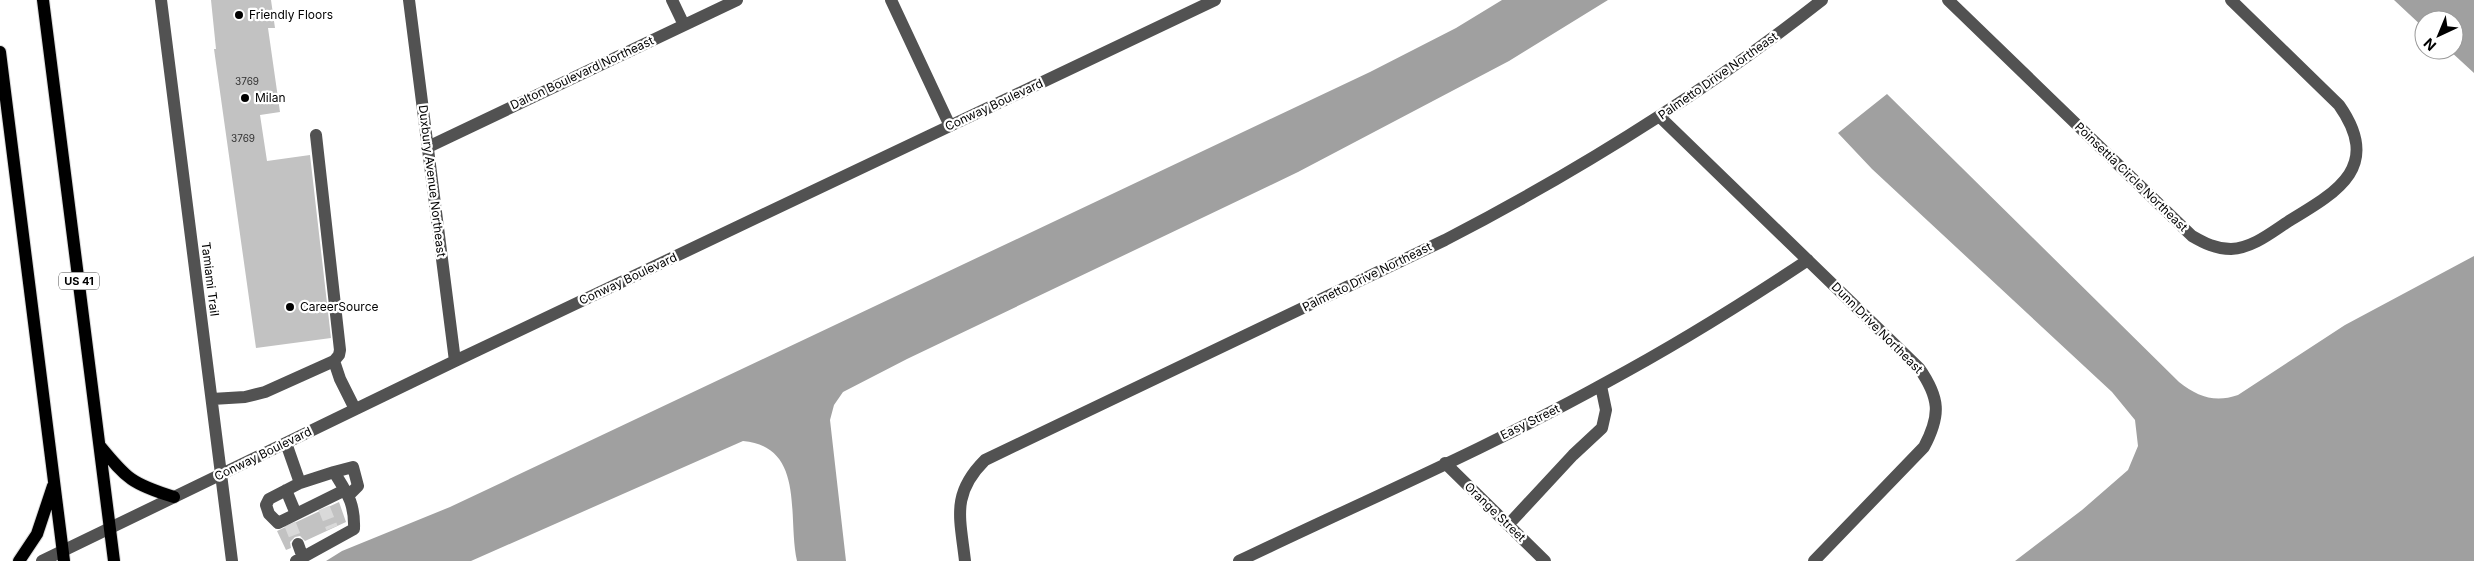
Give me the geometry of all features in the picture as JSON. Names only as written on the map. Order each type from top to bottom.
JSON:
[{"type":"main road","name":"US 41","points":[[44,0],[114,561]]},
{"type":"main road","points":[[0,52],[64,556]]},
{"type":"main road","points":[[100,446],[125,476],[144,488],[174,497]]},
{"type":"main road","points":[[19,561],[37,534],[54,481]]},
{"type":"street","name":"Tamiami Trail","points":[[162,0],[232,561]]},
{"type":"street","name":"Duxbury Avenue Northeast","points":[[409,0],[455,361]]},
{"type":"street","points":[[672,0],[684,25]]},
{"type":"street","name":"Dalton Boulevard Northeast","points":[[428,147],[737,0]]},
{"type":"street","points":[[890,0],[950,126]]},
{"type":"street","name":"Conway Boulevard","points":[[42,561],[64,556],[110,528],[355,409],[1215,0]]},
{"type":"street","name":"Palmetto Drive Northeast","points":[[965,561],[960,516],[961,494],[970,474],[985,460],[1445,240],[1576,169],[1660,117],[1722,75],[1822,0]]},
{"type":"street","name":"Poinsettia Circle Northeast","points":[[1948,0],[2192,236],[2210,246],[2232,249],[2253,244],[2329,197],[2344,183],[2354,164],[2357,143],[2351,122],[2339,105],[2231,0]]},
{"type":"street","name":"Dunn Drive Northeast","points":[[1660,117],[1919,368],[1932,386],[1937,407],[1935,428],[1924,447],[1814,561]]},
{"type":"street","points":[[212,399],[245,397],[265,392],[334,361],[339,356],[340,350],[316,135]]},
{"type":"street","name":"Easy Street","points":[[1239,561],[1258,557],[1601,386],[1685,338],[1808,260]]},
{"type":"street","points":[[334,361],[340,379],[355,409]]},
{"type":"street","points":[[1508,525],[1573,455],[1602,428],[1606,410],[1601,386]]},
{"type":"street","points":[[286,443],[300,483]]},
{"type":"street","name":"Orange Street","points":[[1445,464],[1545,561]]},
{"type":"street","points":[[353,467],[358,486],[291,519],[278,523],[269,514],[266,505],[269,499],[300,483],[334,472],[353,467]]},
{"type":"street","points":[[298,544],[300,559],[334,534],[354,529],[355,511],[334,472]]},
{"type":"street","points":[[286,490],[291,519]]},
{"type":"shaded area","points":[[1502,0],[1608,0],[1509,61],[1298,172],[907,359],[843,392],[834,405],[830,420],[846,561],[797,561],[790,487],[785,470],[777,456],[763,446],[743,441],[471,561],[326,561],[342,551],[450,507],[1370,72],[1456,28]]},
{"type":"shaded area","points":[[2394,0],[2474,0],[2474,73],[2460,60],[2464,60],[2464,10],[2414,10],[2414,19]]},
{"type":"shaded area","points":[[1887,94],[2179,382],[2200,395],[2207,397],[2222,398],[2238,395],[2345,325],[2474,256],[2474,561],[2015,561],[2082,510],[2128,470],[2138,446],[2135,420],[2112,392],[1872,169],[1838,133]]},
{"type":"building","points":[[211,0],[271,0],[275,28],[268,28],[280,112],[260,115],[267,161],[310,155],[331,338],[256,348],[214,49],[216,49]]},
{"type":"building","points":[[339,502],[346,522],[305,541],[300,536],[295,537],[290,542],[291,548],[286,550],[277,531]]},
{"type":"tunnel","points":[[324,508],[332,528]]},
{"type":"tunnel","points":[[290,524],[298,544]]},
{"type":"place","name":"Friendly Floors","points":[[239,15]]},
{"type":"place","name":"Milan","points":[[245,98]]},
{"type":"place","name":"CareerSource","points":[[290,307]]}]
